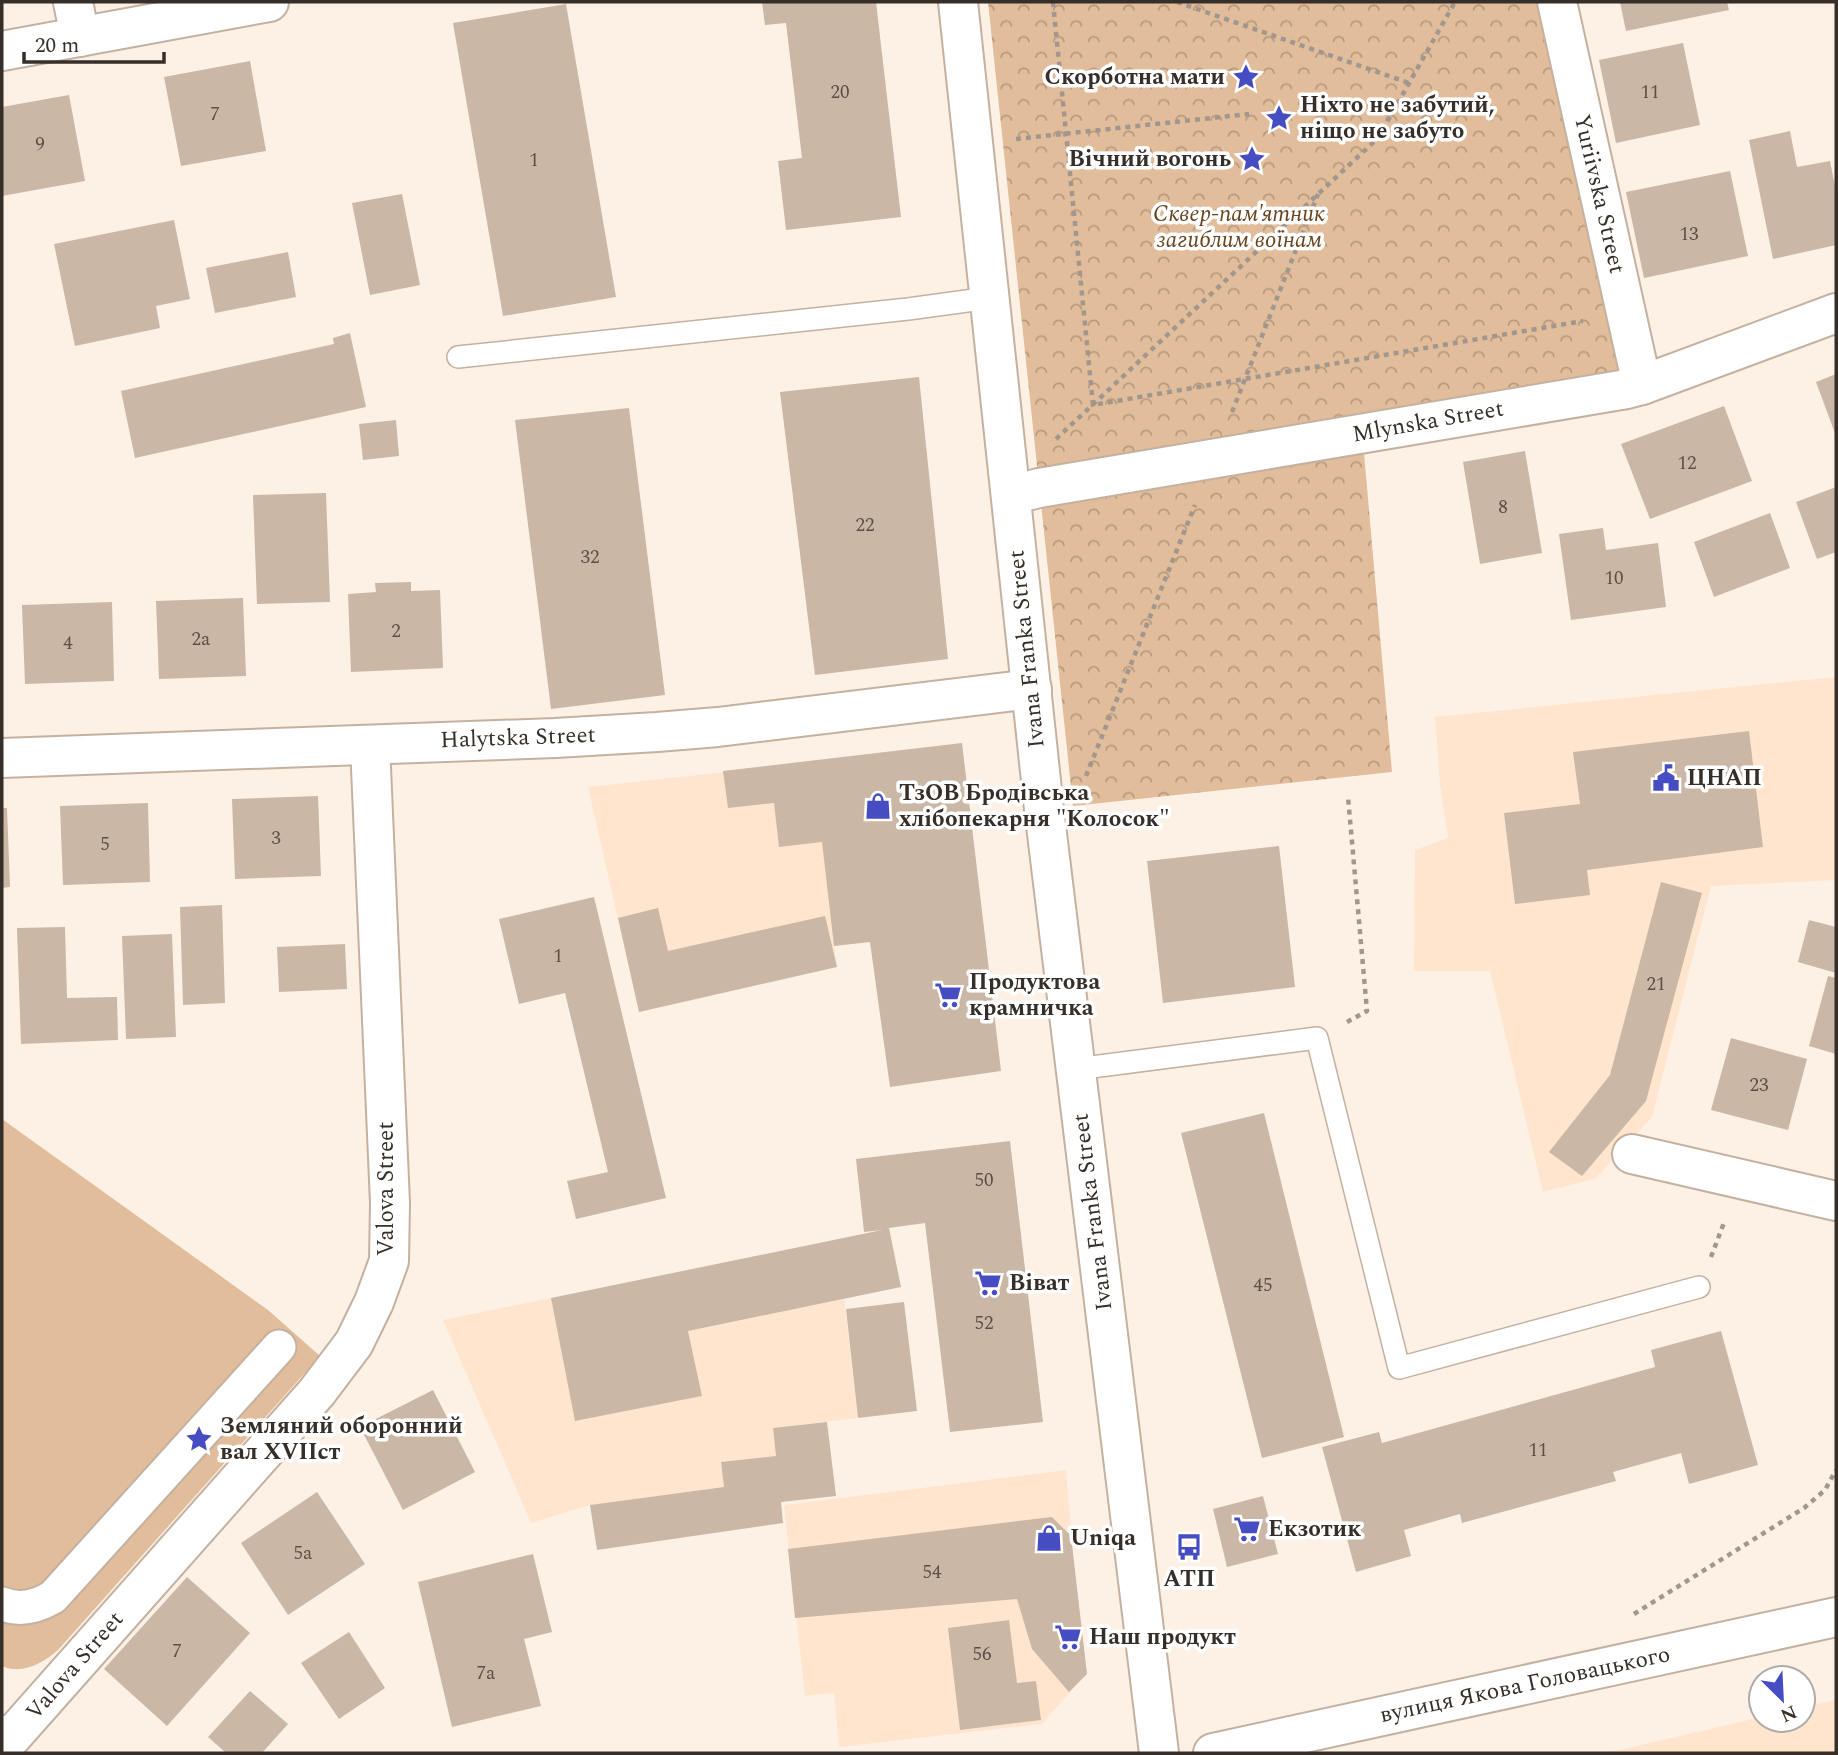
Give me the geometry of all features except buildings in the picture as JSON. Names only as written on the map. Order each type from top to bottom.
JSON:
[{"type":"street","points":[[2,51],[76,19],[269,2]]},
{"type":"street","name":"Ivana Franka Street","points":[[958,2],[1031,689],[1159,1753]]},
{"type":"street","name":"Yuriivska Street","points":[[1556,2],[1643,385]]},
{"type":"street","name":"Mlynska Street","points":[[1009,480],[1213,458],[1643,385],[1836,313]]},
{"type":"street","name":"Halytska Street","points":[[2,758],[555,738],[718,727],[1031,689]]},
{"type":"street","name":"Valova Street","points":[[4,1743],[317,1391],[354,1343],[374,1302],[389,1261],[390,1203],[370,745]]},
{"type":"street","points":[[1632,1154],[1836,1201]]},
{"type":"street","points":[[2,1604],[26,1608],[52,1597],[279,1347]]},
{"type":"street","name":"вулиця Якова Головацького","points":[[1213,1753],[1836,1617]]},
{"type":"lane","points":[[458,357],[894,311],[989,298]]},
{"type":"lane","points":[[1076,1069],[1317,1038],[1399,1368],[1699,1287]]},
{"type":"path","points":[[1053,2],[1093,405]]},
{"type":"path","points":[[1177,2],[1409,83]]},
{"type":"path","points":[[1009,480],[1036,458],[1378,138],[1455,2]]},
{"type":"path","points":[[973,143],[1249,114]]},
{"type":"path","points":[[1083,781],[1318,194]]},
{"type":"path","points":[[1093,405],[1626,314]]},
{"type":"path","points":[[1317,1038],[1367,1011],[1348,797]]},
{"type":"path","points":[[1699,1287],[1742,1179]]},
{"type":"path","points":[[1625,1619],[1804,1508],[1825,1490],[1836,1469]]},
{"type":"shaded area","points":[[1836,677],[1836,880],[1711,886],[1652,1117],[1595,1179],[1543,1192],[1490,971],[1414,971],[1415,850],[1448,838],[1440,784],[1435,717]]},
{"type":"shaded area","points":[[770,767],[984,928],[834,946],[837,967],[639,1012],[588,787]]},
{"type":"shaded area","points":[[551,1298],[576,1421],[702,1396],[688,1331],[844,1299],[858,1418],[773,1428],[776,1456],[721,1462],[724,1487],[590,1505],[531,1523],[443,1320]]},
{"type":"shaded area","points":[[1066,1470],[1087,1673],[1042,1724],[839,1747],[834,1693],[805,1696],[784,1505]]},
{"type":"shaded area","points":[[1836,1700],[1836,1753],[1607,1753],[1747,1720],[1747,1734],[1817,1734],[1817,1704]]},
{"type":"green space","name":"Сквер-пам'ятник загиблим воїнам","points":[[988,2],[1545,2],[1624,373],[1364,453],[1392,772],[1073,806]]},
{"type":"green space","points":[[2,1119],[268,1310],[320,1356],[58,1650],[39,1663],[17,1669],[2,1666]]},
{"type":"place","name":"Cкорботна мати","points":[[1246,77]]},
{"type":"place","name":"Ніхто не забутий, ніщо не забуто","points":[[1279,118]]},
{"type":"place","name":"Вічний вогонь","points":[[1252,159]]},
{"type":"place","name":"ЦНАП","points":[[1666,778]]},
{"type":"place","name":"ТзОВ Бродівська хлібопекарня \"Колосок\"","points":[[878,806]]},
{"type":"place","name":"Продуктова крамничка","points":[[948,995]]},
{"type":"place","name":"Віват","points":[[988,1283]]},
{"type":"place","name":"Земляний оборонний вал XVIIст","points":[[199,1439]]},
{"type":"place","name":"Екзотик","points":[[1247,1529]]},
{"type":"place","name":"Uniqa","points":[[1049,1538]]},
{"type":"place","name":"АТП","points":[[1189,1547]]},
{"type":"place","name":"Наш продукт","points":[[1068,1637]]}]
